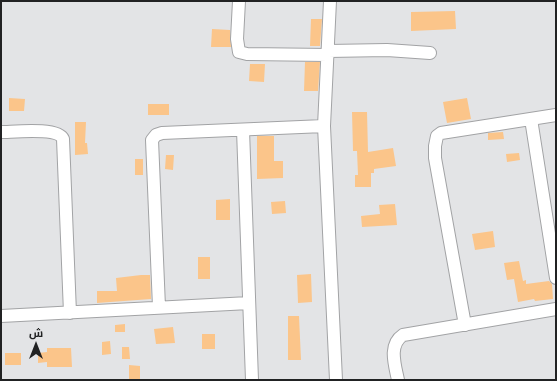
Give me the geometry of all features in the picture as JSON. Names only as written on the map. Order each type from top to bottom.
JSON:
[{"type":"street","points":[[239,1],[237,39],[239,52],[247,54],[328,53],[387,50],[430,53]]},
{"type":"street","points":[[330,1],[324,126],[336,380]]},
{"type":"street","points":[[465,325],[435,158],[435,141],[437,136],[441,133],[556,115]]},
{"type":"street","points":[[531,119],[556,278]]},
{"type":"street","points":[[159,307],[152,140],[156,135],[162,133],[324,126]]},
{"type":"street","points":[[243,130],[252,380]]},
{"type":"street","points":[[1,132],[48,132],[58,134],[63,139],[70,313]]},
{"type":"street","points":[[1,316],[249,303]]},
{"type":"street","points":[[398,380],[394,348],[398,339],[403,335],[556,309]]},
{"type":"building","points":[[455,11],[456,29],[411,31],[411,12]]},
{"type":"building","points":[[311,19],[322,19],[320,46],[310,46]]},
{"type":"building","points":[[212,29],[230,30],[231,47],[211,47]]},
{"type":"building","points":[[305,62],[320,62],[318,91],[304,91]]},
{"type":"building","points":[[250,64],[265,64],[264,82],[249,81]]},
{"type":"building","points":[[9,98],[25,99],[24,111],[9,111]]},
{"type":"building","points":[[467,98],[471,119],[447,123],[443,102]]},
{"type":"building","points":[[148,104],[169,104],[169,115],[148,115]]},
{"type":"building","points":[[352,112],[367,112],[368,152],[393,148],[396,166],[374,169],[374,173],[371,173],[371,187],[355,187],[355,175],[358,175],[357,151],[353,151]]},
{"type":"building","points":[[75,122],[86,122],[85,143],[87,143],[88,154],[75,155]]},
{"type":"building","points":[[503,132],[504,139],[488,140],[488,133]]},
{"type":"building","points":[[257,136],[274,136],[274,161],[283,161],[283,178],[257,179]]},
{"type":"building","points":[[519,153],[520,160],[507,162],[506,154]]},
{"type":"building","points":[[166,155],[174,155],[173,170],[165,169]]},
{"type":"building","points":[[135,159],[143,159],[143,175],[135,175]]},
{"type":"building","points":[[230,199],[230,220],[216,220],[216,200]]},
{"type":"building","points":[[285,201],[286,213],[272,214],[271,202]]},
{"type":"building","points":[[395,204],[397,225],[362,227],[361,216],[380,214],[379,205]]},
{"type":"building","points":[[493,231],[495,247],[475,250],[472,234]]},
{"type":"building","points":[[198,257],[210,257],[210,279],[198,279]]},
{"type":"building","points":[[519,261],[523,281],[526,280],[526,284],[549,281],[552,284],[553,299],[535,301],[534,299],[518,302],[514,279],[507,280],[504,263]]},
{"type":"building","points":[[311,274],[312,302],[298,303],[297,275]]},
{"type":"building","points":[[150,275],[151,299],[97,303],[97,291],[117,291],[116,278]]},
{"type":"building","points":[[288,316],[299,316],[301,360],[288,360]]},
{"type":"building","points":[[125,324],[125,332],[115,332],[115,325]]},
{"type":"building","points":[[173,327],[175,343],[156,344],[154,329]]},
{"type":"building","points":[[202,334],[215,334],[215,349],[202,349]]},
{"type":"building","points":[[110,341],[111,354],[102,355],[102,342]]},
{"type":"building","points":[[122,347],[129,347],[130,359],[122,359]]},
{"type":"building","points":[[47,348],[71,348],[72,367],[47,367],[47,362],[38,363],[38,353],[47,352]]},
{"type":"building","points":[[5,353],[21,353],[21,365],[5,365]]},
{"type":"building","points":[[129,365],[140,366],[140,380],[129,380]]}]
